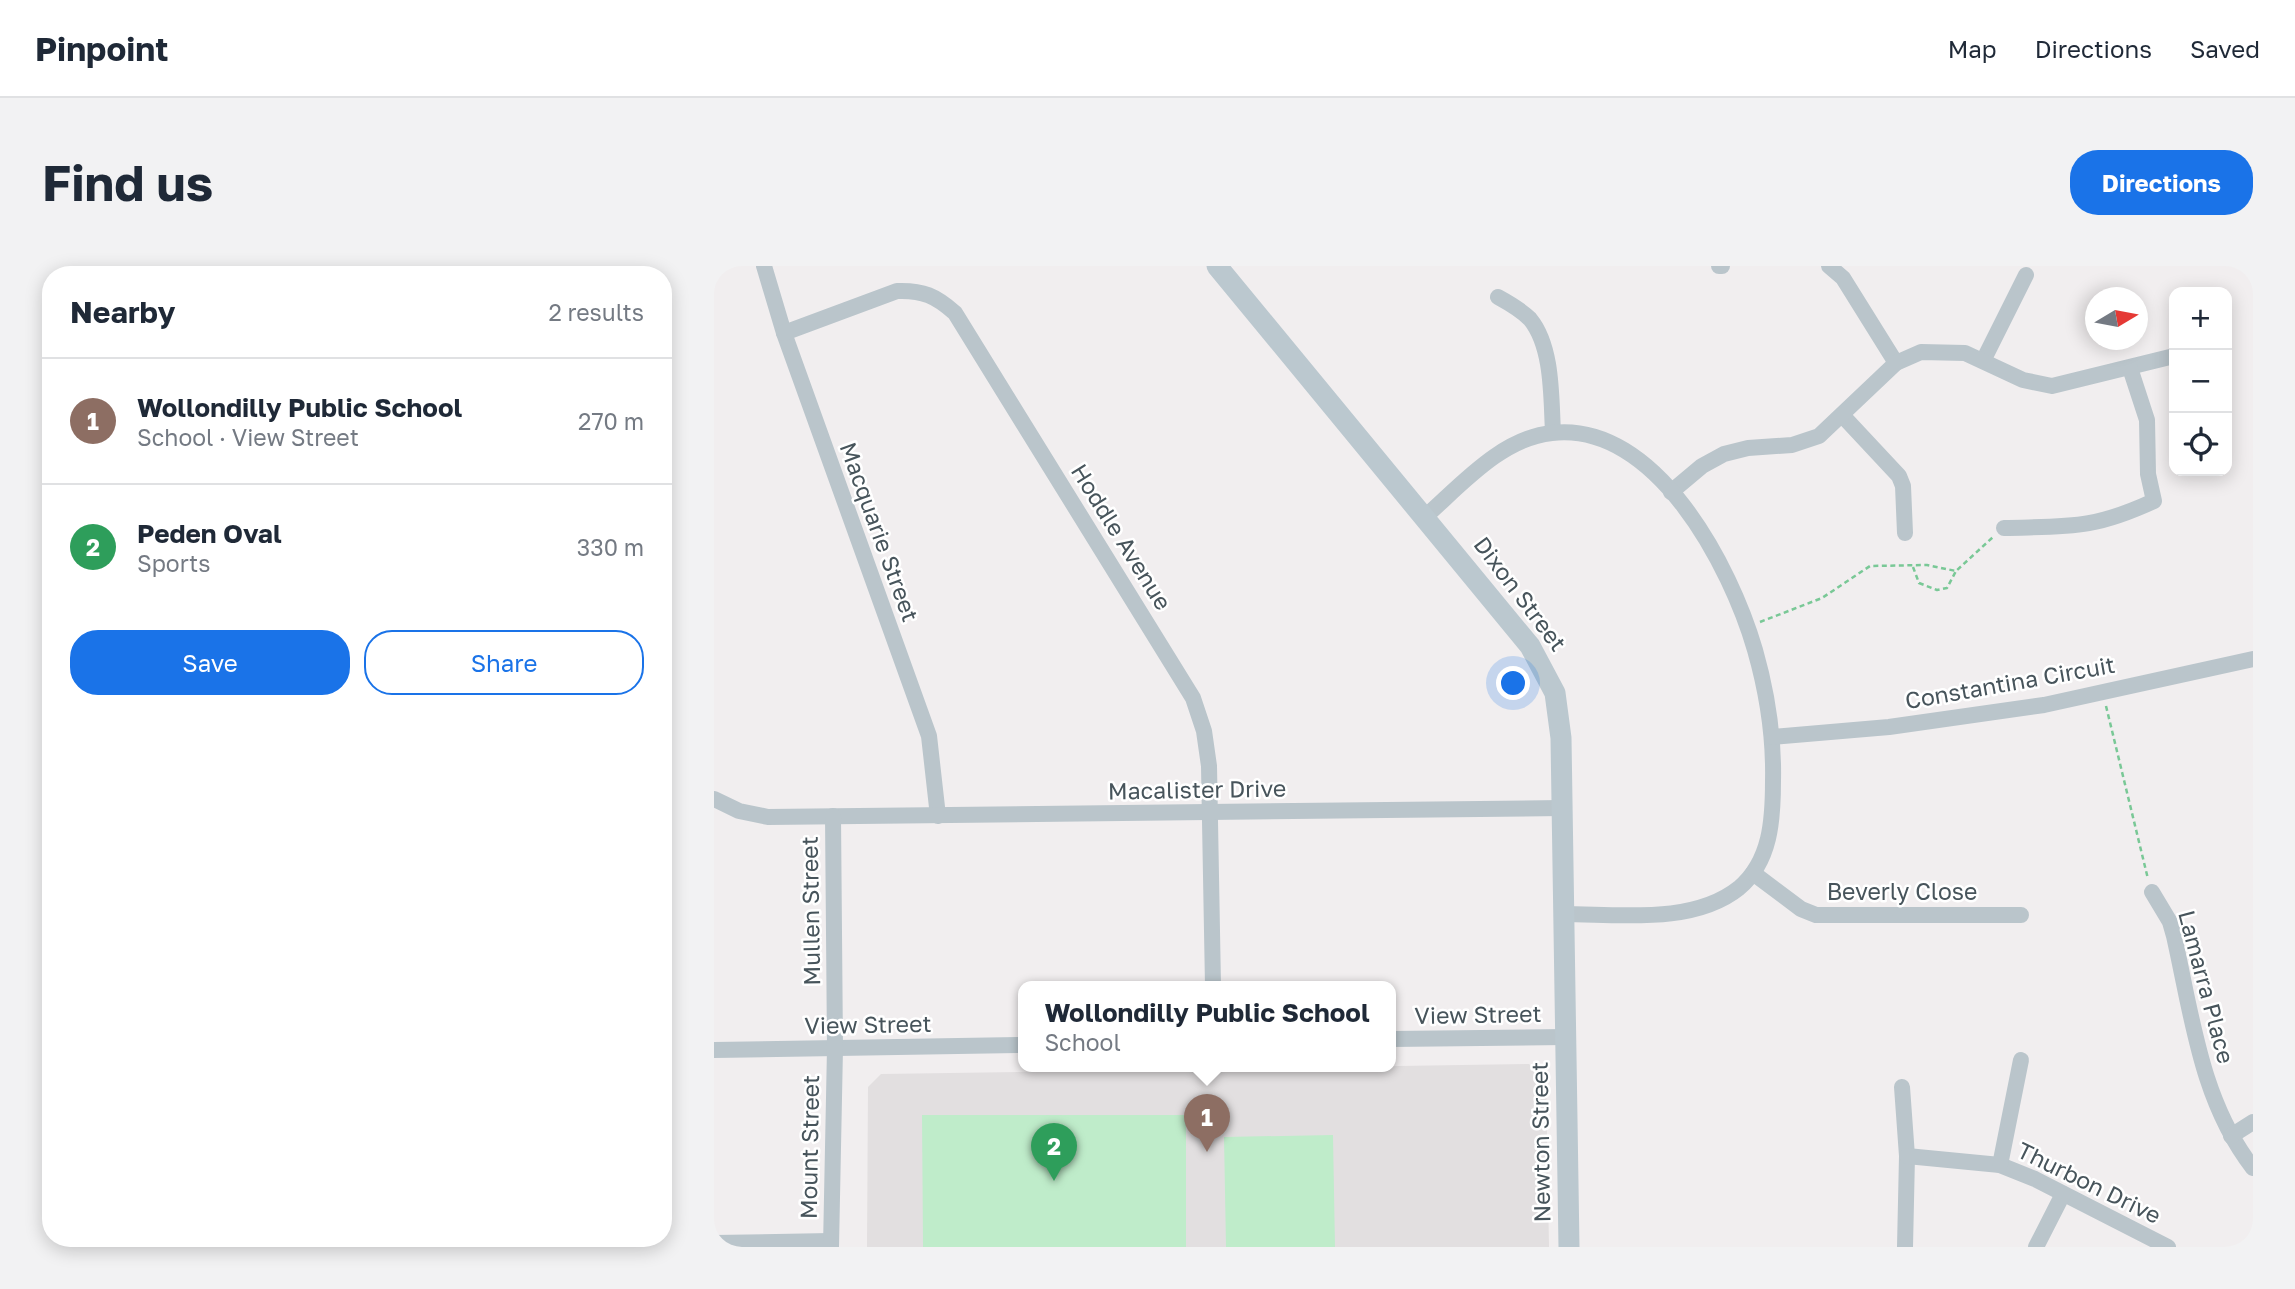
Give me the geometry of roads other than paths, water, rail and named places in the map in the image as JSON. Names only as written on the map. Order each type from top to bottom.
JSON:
[{"type":"street","name":"Macquarie Street","points":[[764,266],[784,333],[929,736],[938,816]]},
{"type":"street","name":"Dixon Street","points":[[1217,266],[1426,516],[1530,646],[1548,677],[1560,716],[1565,1037]]},
{"type":"street","points":[[1829,266],[1843,278],[1895,363]]},
{"type":"street","points":[[1984,359],[2026,275]]},
{"type":"street","name":"Hoddle Avenue","points":[[784,333],[897,291],[916,290],[938,297],[955,313],[1194,698],[1204,731],[1211,813],[1213,981]]},
{"type":"street","points":[[1498,297],[1530,320],[1540,338],[1546,359],[1553,432]]},
{"type":"street","points":[[1671,492],[1702,466],[1724,454],[1806,442],[1819,436],[1895,363],[1922,352],[1945,351],[1984,359],[2039,385],[2068,384],[2169,357]]},
{"type":"street","points":[[2004,528],[2088,525],[2119,517],[2154,501],[2148,474],[2147,419],[2130,368]]},
{"type":"street","points":[[1842,415],[1899,476],[1903,486],[1905,533]]},
{"type":"street","points":[[1426,516],[1500,453],[1518,443],[1553,432],[1589,435],[1623,447],[1643,461],[1671,492],[1716,557],[1747,626],[1763,682],[1772,737],[1771,829],[1764,852],[1753,873],[1721,898],[1670,913],[1563,914]]},
{"type":"street","name":"Constantina Circuit","points":[[1772,737],[1962,718],[2104,692],[2253,659]]},
{"type":"street","name":"Macalister Drive","points":[[714,799],[739,811],[768,817],[1562,808]]},
{"type":"street","name":"Mullen Street","points":[[833,816],[835,1048]]},
{"type":"street","name":"Beverly Close","points":[[1753,873],[1801,909],[1816,915],[2021,915]]},
{"type":"street","name":"Lamarra Place","points":[[2152,892],[2170,922],[2208,1082],[2231,1136],[2253,1168]]},
{"type":"street","name":"View Street","points":[[1396,1039],[1565,1037]]},
{"type":"street","name":"Newton Street","points":[[1565,1037],[1569,1247]]},
{"type":"street","name":"View Street","points":[[714,1050],[1018,1045]]},
{"type":"street","name":"Mount Street","points":[[831,1244],[835,1048]]},
{"type":"street","points":[[2000,1165],[2021,1060]]},
{"type":"street","points":[[1902,1087],[1907,1156],[1905,1247]]},
{"type":"street","points":[[2231,1136],[2253,1122]]},
{"type":"street","name":"Thurbon Drive","points":[[1907,1156],[2000,1165],[2168,1247]]},
{"type":"street","points":[[2036,1247],[2063,1194]]},
{"type":"street","points":[[714,1243],[831,1244]]},
{"type":"place","name":"Wollondilly Public School","points":[[1207,1152]]},
{"type":"place","name":"Peden Oval","points":[[1054,1181]]}]
